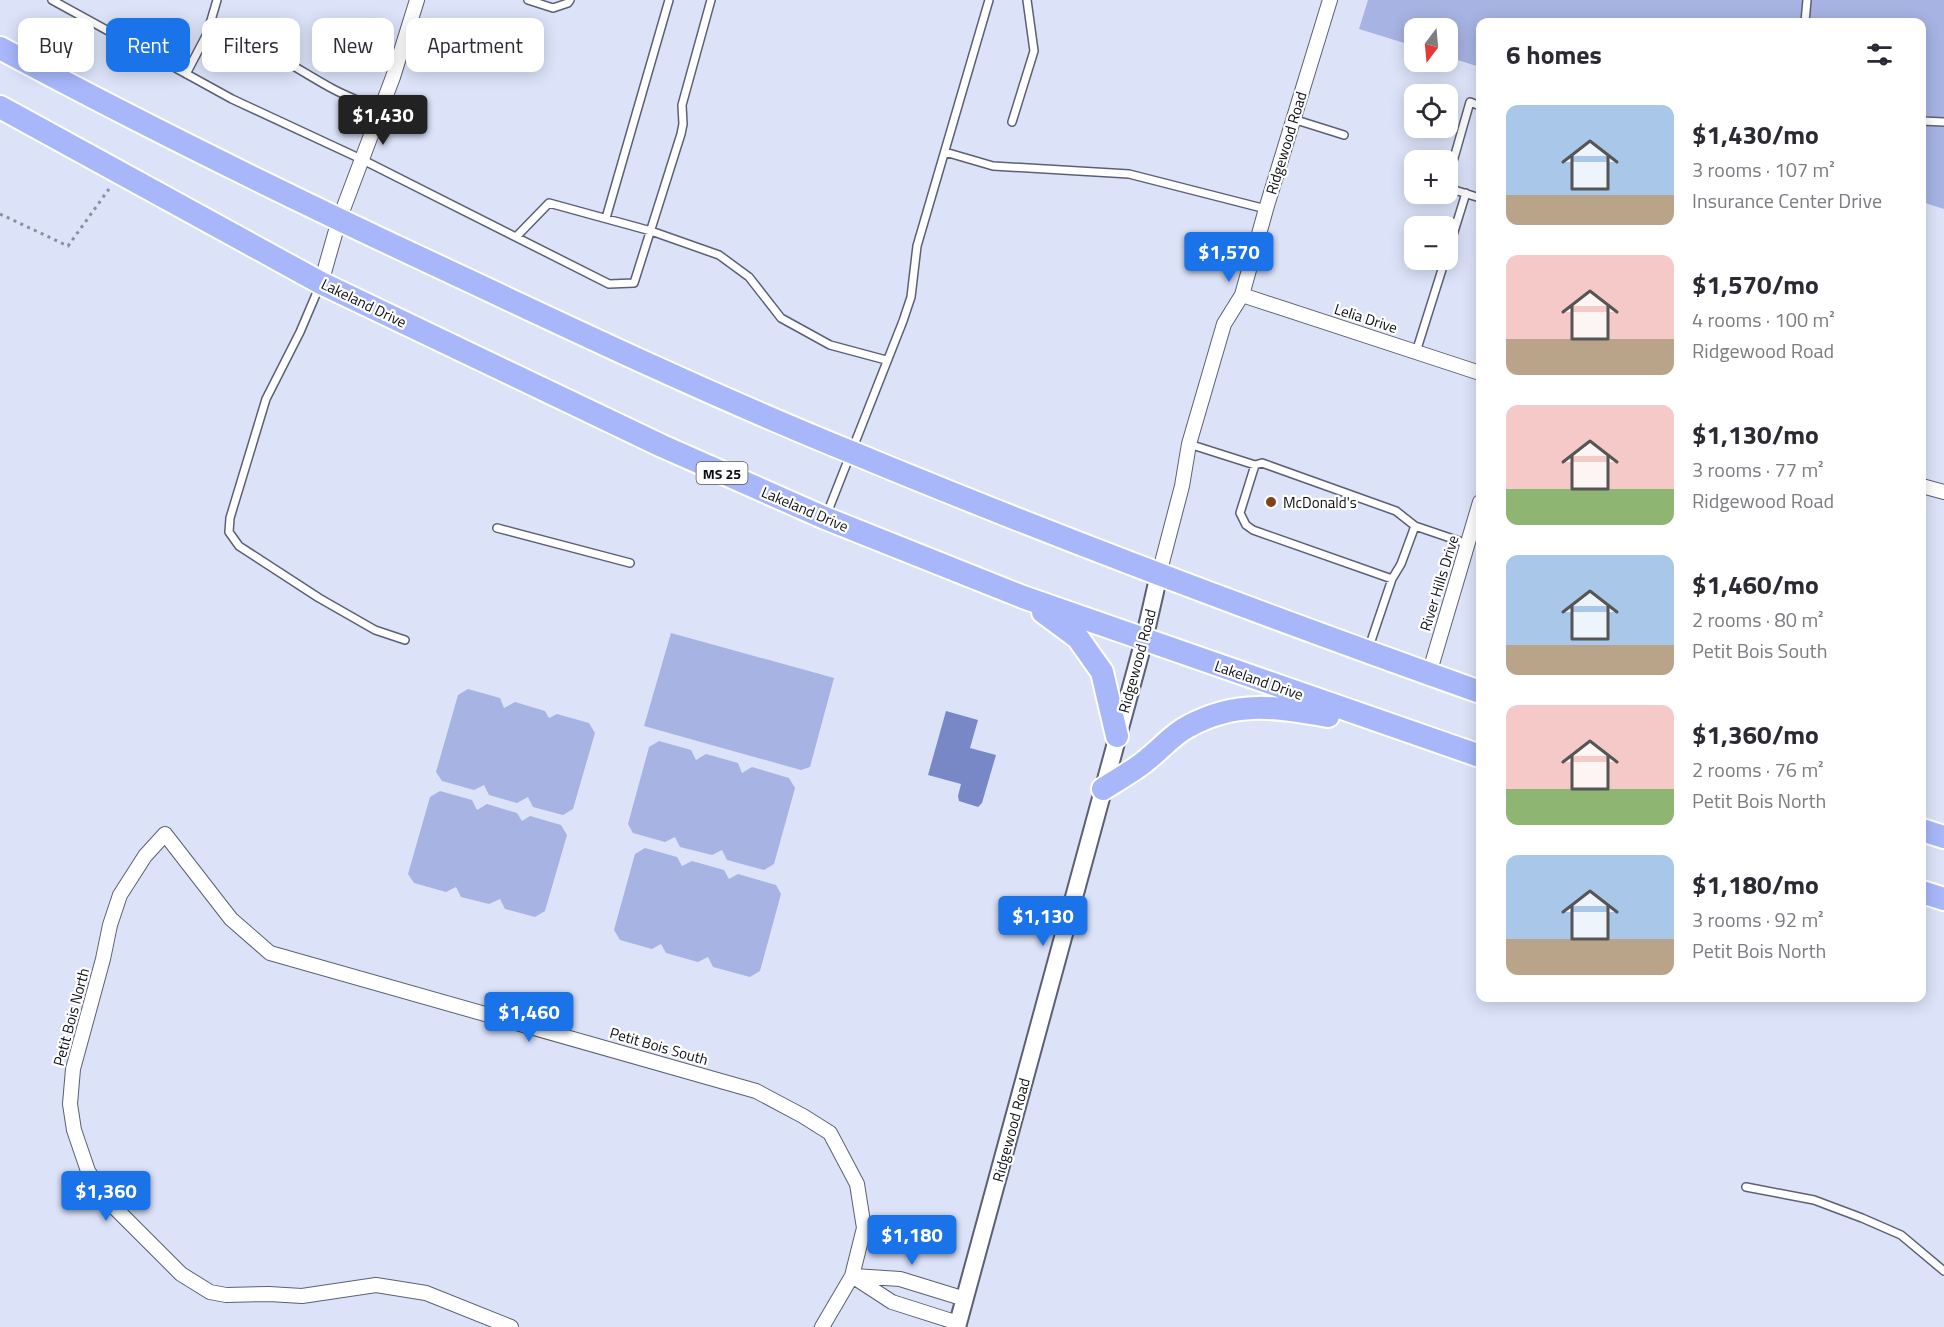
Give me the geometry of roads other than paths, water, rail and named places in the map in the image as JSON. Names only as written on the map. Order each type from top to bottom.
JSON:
[{"type":"highway","points":[[0,48],[97,100],[339,220],[644,362],[850,452],[1159,574],[1476,691]]},
{"type":"highway","name":"Lakeland Drive","points":[[0,107],[321,283],[662,446],[825,518],[1023,597],[1476,755]]},
{"type":"highway","points":[[1023,597],[1078,638],[1091,654],[1102,672],[1117,736]]},
{"type":"highway","points":[[1103,789],[1149,759],[1168,739],[1189,726],[1241,708],[1279,707],[1400,729]]},
{"type":"highway","points":[[1926,831],[1944,837]]},
{"type":"highway","points":[[1926,893],[1944,899]]},
{"type":"street","points":[[321,283],[339,220],[393,77],[417,0]]},
{"type":"street","name":"Ridgewood Road","points":[[957,1325],[1144,640],[1182,486],[1189,444],[1224,324],[1242,295],[1330,0]]},
{"type":"street","name":"Lelia Drive","points":[[1242,295],[1476,372]]},
{"type":"street","points":[[1926,487],[1944,492]]},
{"type":"street","name":"River Hills Drive","points":[[1429,674],[1476,516]]},
{"type":"street","name":"Petit Bois South","points":[[165,834],[231,919],[270,953],[756,1091],[830,1133],[857,1184],[864,1228],[852,1276]]},
{"type":"street","name":"Petit Bois North","points":[[165,834],[145,856],[120,895],[110,925],[73,1070],[70,1104],[74,1130],[88,1171],[106,1199],[181,1274],[210,1292],[226,1295],[303,1296],[376,1285],[426,1293],[512,1327]]},
{"type":"street","points":[[852,1276],[900,1279],[965,1299]]},
{"type":"street","points":[[852,1276],[892,1302],[957,1325]]},
{"type":"street","points":[[822,1327],[852,1276]]},
{"type":"lane","points":[[52,0],[232,99],[361,159],[609,284],[634,283],[683,124],[682,105],[711,0]]},
{"type":"lane","points":[[212,18],[217,0]]},
{"type":"lane","points":[[528,0],[553,8],[568,3],[570,0]]},
{"type":"lane","points":[[606,218],[669,0]]},
{"type":"lane","points":[[825,518],[911,297],[917,246],[989,0]]},
{"type":"lane","points":[[1012,122],[1034,51],[1027,0]]},
{"type":"lane","points":[[1805,18],[1807,0]]},
{"type":"lane","points":[[186,74],[202,44]]},
{"type":"lane","points":[[300,71],[335,90],[380,110]]},
{"type":"lane","points":[[1456,150],[1470,102],[1476,104]]},
{"type":"lane","points":[[1293,119],[1344,135]]},
{"type":"lane","points":[[1926,121],[1944,122]]},
{"type":"lane","points":[[945,152],[993,166],[1129,174],[1266,209]]},
{"type":"lane","points":[[1458,191],[1476,197]]},
{"type":"lane","points":[[1458,219],[1466,193]]},
{"type":"lane","points":[[516,237],[549,203],[651,231],[719,255],[749,277],[781,318],[830,345],[886,360]]},
{"type":"lane","points":[[1416,352],[1442,270]]},
{"type":"lane","points":[[321,283],[300,332],[266,399],[230,518],[229,532],[239,546],[319,598],[375,630],[405,639]]},
{"type":"lane","points":[[1189,444],[1255,465],[1262,463],[1396,511],[1415,526],[1468,544]]},
{"type":"lane","points":[[1255,465],[1240,513],[1246,525],[1254,530],[1392,579]]},
{"type":"lane","points":[[1367,652],[1392,579],[1401,564],[1415,526]]},
{"type":"lane","points":[[497,528],[630,563]]},
{"type":"lane","points":[[1746,1187],[1814,1200],[1862,1218],[1901,1235],[1944,1271]]},
{"type":"place","name":"McDonald's","points":[[1271,502]]}]
